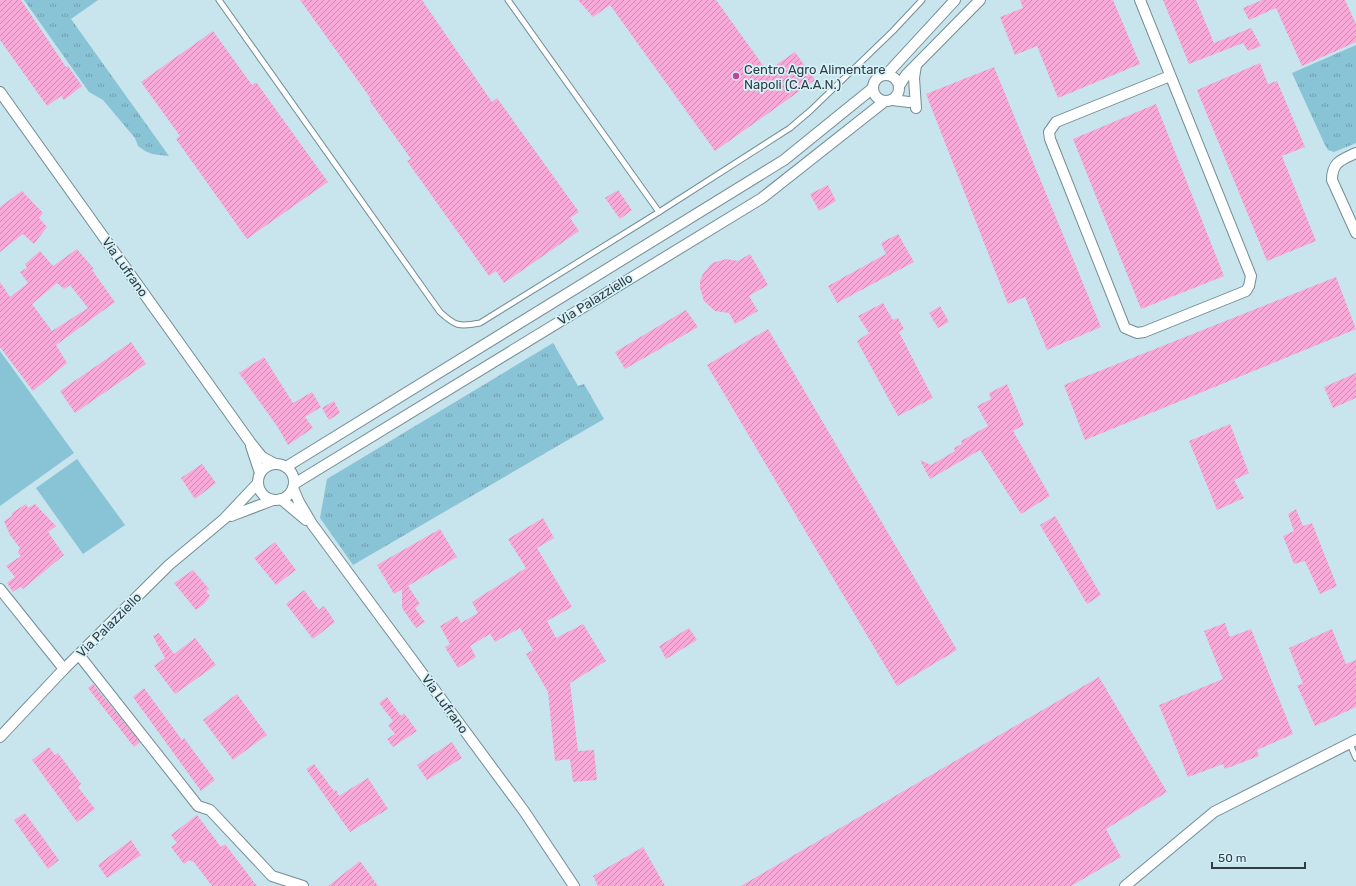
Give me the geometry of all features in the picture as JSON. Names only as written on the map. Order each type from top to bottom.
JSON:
[{"type":"street","points":[[886,74],[895,78],[894,95],[877,97],[873,88],[878,77],[886,74],[956,0]]},
{"type":"street","name":"Via Palazziello","points":[[294,486],[762,198],[894,95],[906,75],[980,0]]},
{"type":"street","points":[[1140,0],[1251,276],[1251,282],[1246,291],[1144,332],[1137,333],[1125,328],[1050,139],[1049,132],[1056,122],[1170,76]]},
{"type":"street","points":[[916,65],[914,78],[916,108]]},
{"type":"street","name":"Via Palazziello","points":[[286,467],[784,160],[873,88]]},
{"type":"street","name":"Via Lufrano","points":[[0,92],[250,442]]},
{"type":"street","points":[[1356,153],[1337,162],[1332,171],[1332,180],[1356,233]]},
{"type":"street","points":[[250,442],[262,457],[275,464],[286,467],[292,474],[294,486],[291,493],[277,500],[263,494],[250,442]]},
{"type":"street","points":[[259,478],[264,468],[275,464]]},
{"type":"street","name":"Via Palazziello","points":[[0,737],[64,670],[169,566],[224,519],[259,478]]},
{"type":"street","name":"Via Lufrano","points":[[294,486],[299,502],[312,524],[520,805],[574,886]]},
{"type":"street","name":"Via Palazziello","points":[[224,519],[241,511],[277,500]]},
{"type":"street","name":"Via Lufrano","points":[[277,500],[312,524]]},
{"type":"street","points":[[0,589],[64,670]]},
{"type":"street","points":[[79,655],[198,806],[210,810],[272,876],[303,886]]},
{"type":"street","points":[[1125,886],[1214,812],[1353,742]]},
{"type":"lane","points":[[219,0],[440,312],[452,323],[463,326],[480,323],[660,212],[790,128],[816,106],[893,31],[922,0]]},
{"type":"lane","points":[[508,0],[660,212]]},
{"type":"lane","points":[[1353,742],[1356,758]]},
{"type":"green space","points":[[24,0],[98,0],[71,19],[169,156],[152,154],[138,146],[135,138],[103,100],[89,92]]},
{"type":"green space","points":[[1356,45],[1356,143],[1334,152],[1328,150],[1325,145],[1292,73]]},
{"type":"green space","points":[[553,343],[578,386],[584,384],[604,419],[353,565],[320,518],[327,479]]},
{"type":"green space","points":[[0,351],[74,453],[0,506]]},
{"type":"green space","points":[[77,459],[125,525],[83,554],[36,488]]},
{"type":"building","points":[[0,0],[21,0],[66,67],[68,66],[82,86],[64,100],[61,96],[47,106],[0,40]]},
{"type":"building","points":[[300,0],[422,0],[492,102],[497,98],[579,212],[570,218],[579,231],[504,283],[496,271],[489,276],[407,161],[411,159],[369,100],[371,99]]},
{"type":"building","name":"Centro Agro Alimentare Napoli (C.A.A.N.)","points":[[578,0],[716,0],[767,71],[795,52],[815,80],[715,151],[610,5],[593,17]]},
{"type":"building","points":[[1020,0],[1113,0],[1140,64],[1058,98],[1037,46],[1015,55],[1000,17],[1023,8]]},
{"type":"building","points":[[1163,0],[1196,0],[1214,43],[1251,28],[1261,46],[1248,51],[1243,43],[1189,64]]},
{"type":"building","points":[[1262,0],[1345,0],[1356,24],[1356,42],[1302,66],[1276,8],[1249,20],[1243,8]]},
{"type":"building","points":[[213,31],[252,85],[256,82],[328,182],[247,239],[176,139],[180,136],[141,82]]},
{"type":"building","points":[[1260,63],[1268,84],[1277,81],[1305,147],[1282,156],[1316,241],[1267,261],[1197,90]]},
{"type":"building","points":[[994,67],[1101,327],[1047,350],[1025,297],[1008,304],[926,94]]},
{"type":"building","points":[[1156,104],[1224,276],[1141,309],[1073,139]]},
{"type":"building","points":[[828,185],[836,201],[819,211],[810,194]]},
{"type":"building","points":[[618,190],[632,210],[620,219],[605,198]]},
{"type":"building","points":[[22,191],[43,213],[39,218],[47,227],[34,244],[23,234],[0,252],[0,207]]},
{"type":"building","points":[[898,234],[914,262],[837,303],[828,286],[886,254],[881,243]]},
{"type":"building","points":[[77,249],[94,269],[92,270],[115,302],[56,345],[67,363],[33,391],[0,347],[0,282],[10,297],[28,283],[20,272],[27,268],[25,264],[40,251],[53,266]],"holes":[[[57,283],[64,289],[70,285],[88,308],[52,331],[32,304]]]},
{"type":"building","points":[[750,254],[768,285],[749,296],[758,311],[735,324],[729,313],[715,311],[704,301],[700,288],[700,281],[703,274],[712,263],[726,259],[738,261]]},
{"type":"building","points":[[1336,277],[1356,329],[1085,440],[1064,385]]},
{"type":"building","points":[[883,303],[893,320],[898,318],[904,329],[899,332],[933,398],[898,416],[857,341],[869,333],[858,316]]},
{"type":"building","points":[[940,306],[949,322],[938,328],[929,313]]},
{"type":"building","points":[[686,310],[698,327],[625,369],[615,352]]},
{"type":"building","points":[[768,329],[957,650],[897,686],[707,365]]},
{"type":"building","points":[[131,342],[146,364],[75,413],[60,391]]},
{"type":"building","points":[[264,357],[293,403],[312,392],[321,407],[305,417],[313,428],[288,445],[277,426],[239,373]]},
{"type":"building","points":[[1356,373],[1356,398],[1333,408],[1324,387]]},
{"type":"building","points":[[1007,384],[1024,425],[1013,431],[1050,496],[1021,514],[980,450],[930,479],[920,460],[931,465],[955,451],[954,448],[962,444],[961,441],[988,426],[977,406],[991,399],[989,393]]},
{"type":"building","points":[[334,401],[340,413],[329,420],[322,408]]},
{"type":"building","points":[[1230,424],[1249,473],[1234,480],[1244,498],[1217,510],[1189,441]]},
{"type":"building","points":[[202,464],[216,483],[195,499],[181,478]]},
{"type":"building","points":[[26,504],[28,508],[35,504],[56,526],[48,532],[64,555],[23,589],[20,587],[13,592],[7,583],[15,577],[6,566],[21,556],[18,553],[20,548],[10,535],[4,521],[12,516],[12,513]]},
{"type":"building","points":[[1296,509],[1303,526],[1312,523],[1337,586],[1320,594],[1305,561],[1294,564],[1283,536],[1294,531],[1288,514]]},
{"type":"building","points":[[1055,516],[1101,595],[1087,604],[1040,525]]},
{"type":"building","points":[[543,518],[554,538],[537,548],[572,607],[547,621],[556,638],[583,624],[606,661],[570,683],[578,751],[594,750],[597,780],[573,782],[570,759],[555,761],[548,692],[526,654],[533,650],[520,628],[495,642],[490,634],[470,646],[476,657],[458,668],[445,647],[450,644],[440,626],[457,616],[461,623],[478,613],[472,602],[526,568],[508,539]]},
{"type":"building","points":[[440,529],[457,557],[408,586],[420,604],[415,608],[425,622],[416,628],[402,608],[402,589],[394,594],[377,565]]},
{"type":"building","points":[[275,542],[296,570],[276,585],[254,558]]},
{"type":"building","points":[[193,570],[209,589],[206,591],[210,596],[204,604],[196,610],[174,583]]},
{"type":"building","points":[[304,590],[319,610],[324,606],[335,622],[313,639],[286,604]]},
{"type":"building","points":[[1225,623],[1230,637],[1251,629],[1293,734],[1257,750],[1259,756],[1225,769],[1223,764],[1188,777],[1159,705],[1223,679],[1204,631]]},
{"type":"building","points":[[689,628],[697,640],[666,659],[659,646]]},
{"type":"building","points":[[1332,629],[1346,664],[1356,660],[1356,707],[1315,726],[1297,685],[1303,684],[1289,648]]},
{"type":"building","points":[[159,633],[174,654],[195,638],[216,665],[175,694],[154,666],[165,658],[153,636]]},
{"type":"building","points":[[1099,677],[1167,792],[1106,829],[1121,857],[1071,886],[741,886]]},
{"type":"building","points":[[93,684],[140,742],[134,747],[88,688]]},
{"type":"building","points":[[144,688],[182,740],[184,738],[215,780],[201,791],[133,697]]},
{"type":"building","points":[[237,694],[267,735],[233,760],[203,720]]},
{"type":"building","points":[[387,697],[401,716],[404,713],[417,731],[393,747],[387,739],[395,734],[388,725],[393,721],[379,703]]},
{"type":"building","points":[[452,742],[462,758],[427,780],[417,765]]},
{"type":"building","points":[[49,747],[55,755],[58,753],[81,784],[78,787],[95,809],[77,822],[32,760]]},
{"type":"building","points":[[314,764],[334,791],[336,790],[339,796],[368,778],[388,809],[350,832],[306,769]]},
{"type":"building","points":[[25,813],[59,860],[48,869],[14,820]]},
{"type":"building","points":[[197,815],[221,847],[225,844],[257,886],[212,886],[193,861],[192,862],[190,860],[184,864],[171,847],[177,843],[171,835]]},
{"type":"building","points":[[131,840],[141,855],[107,878],[98,865]]},
{"type":"building","points":[[643,847],[665,886],[598,886],[593,876]]},
{"type":"building","points":[[360,861],[378,886],[328,886]]},
{"type":"place","name":"Centro Agro Alimentare Napoli (C.A.A.N.)","points":[[736,76]]}]
